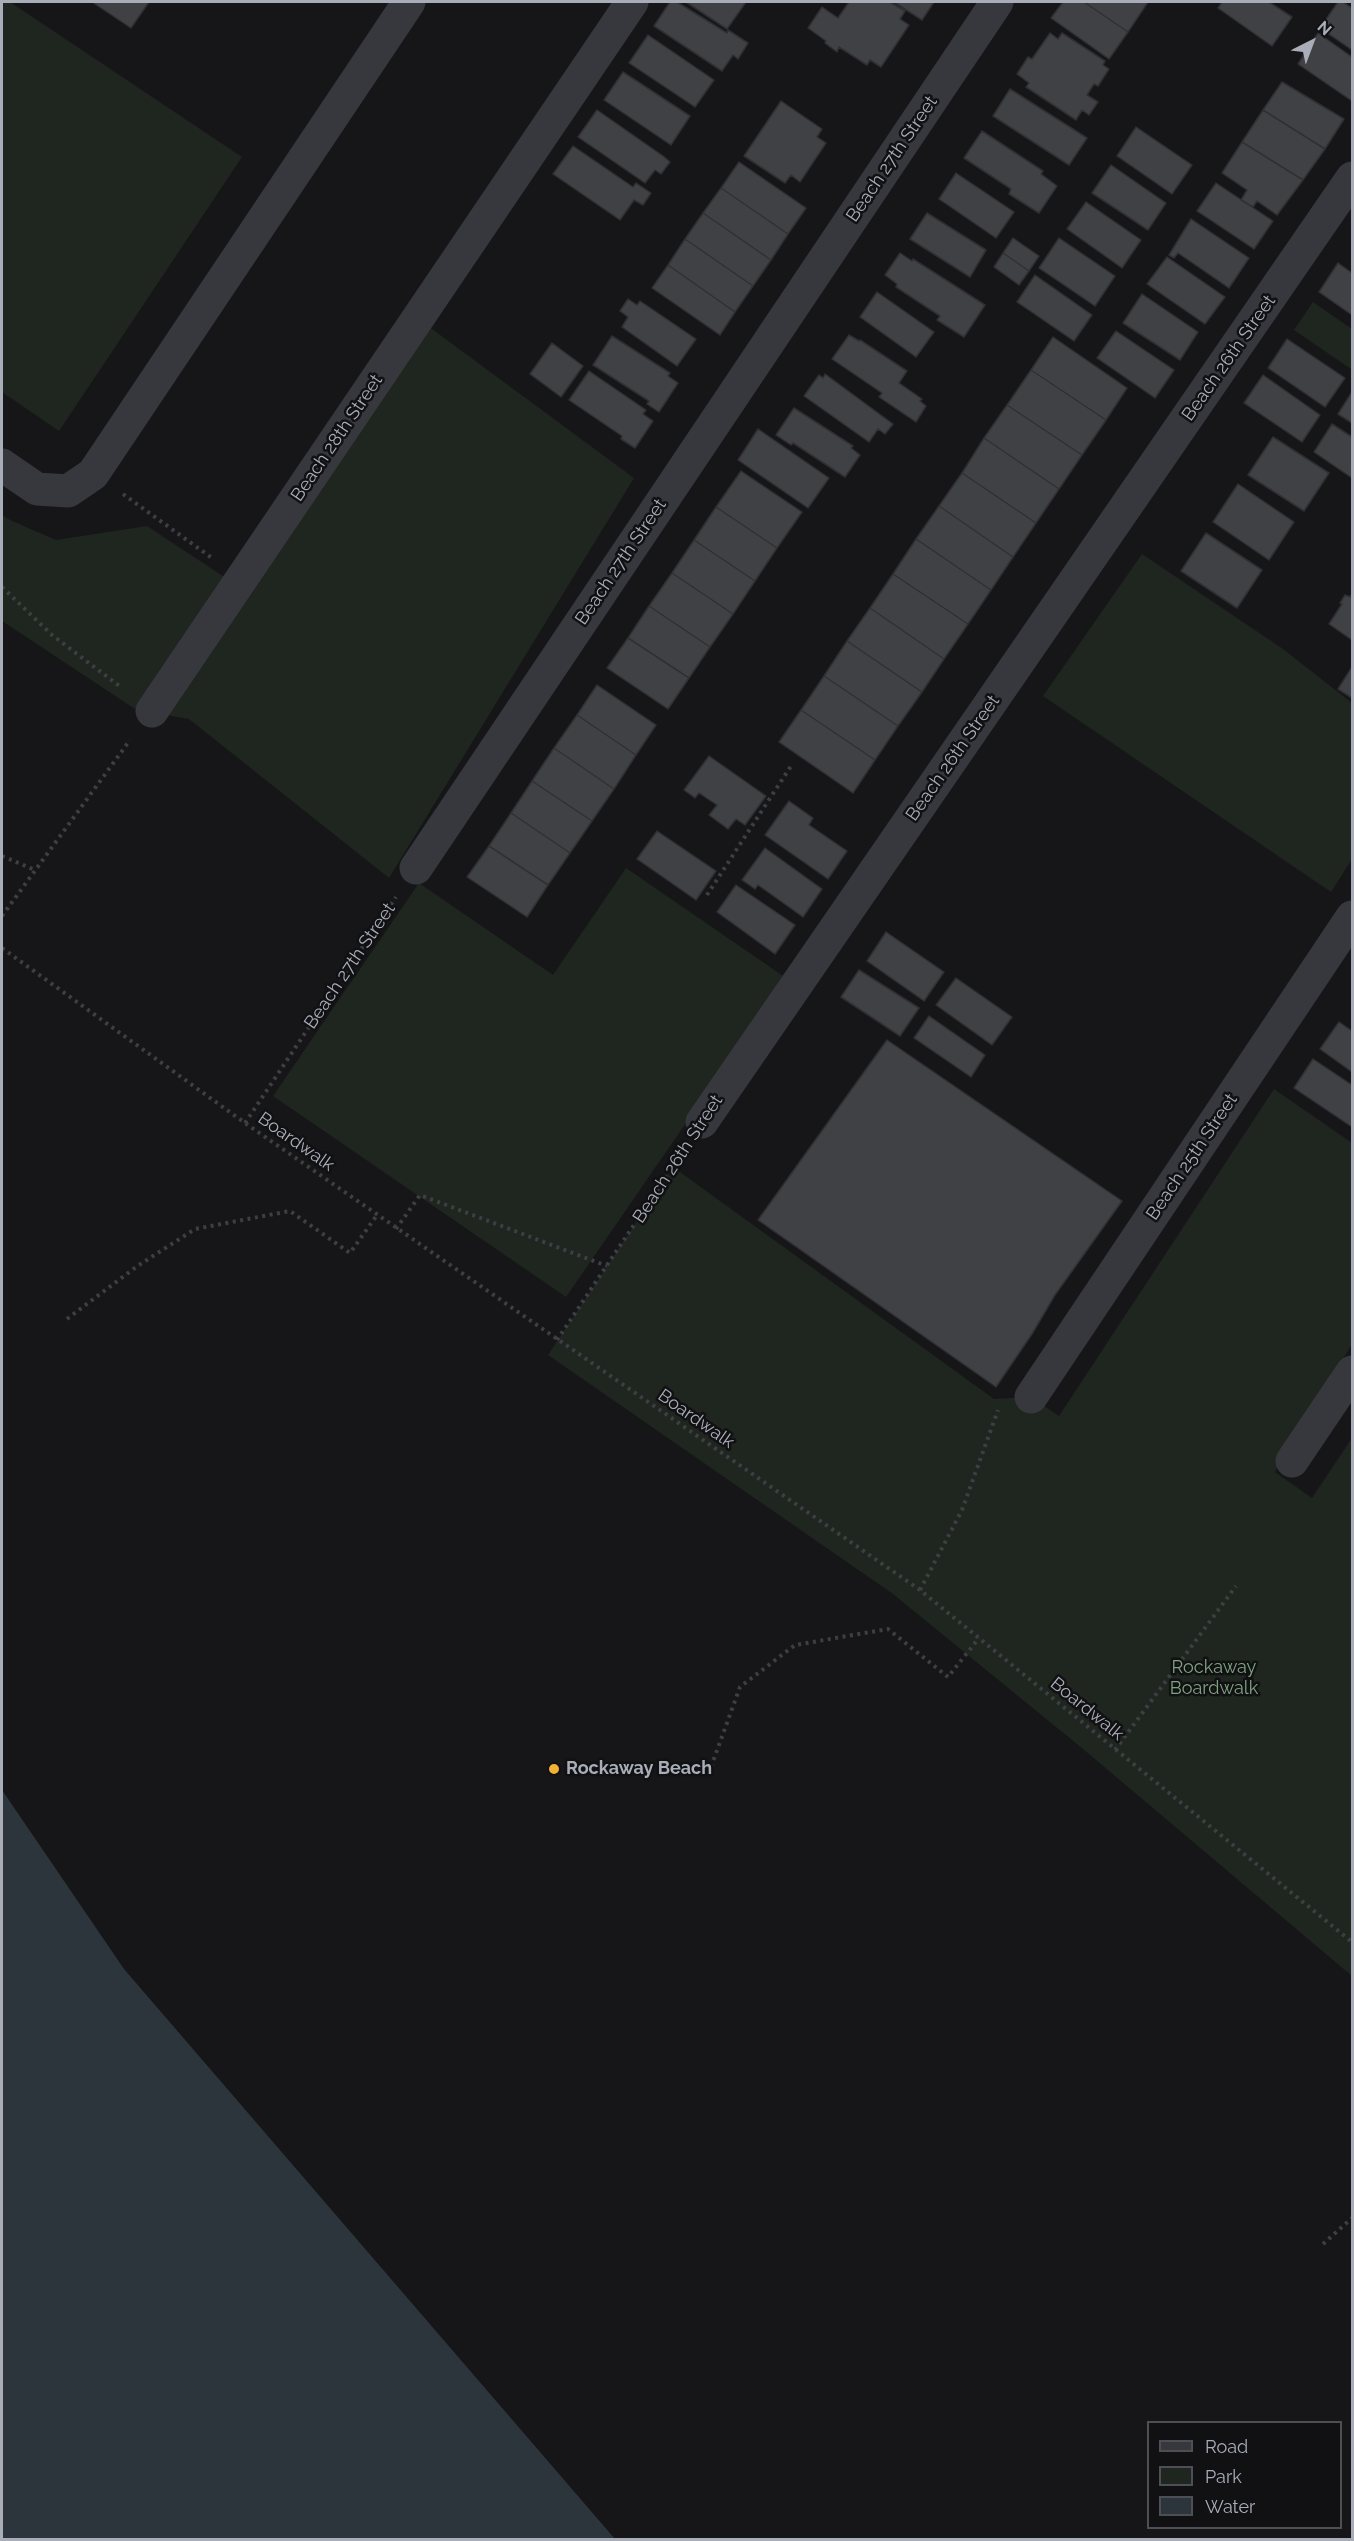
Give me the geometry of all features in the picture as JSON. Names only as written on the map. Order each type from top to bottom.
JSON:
[{"type":"street","points":[[2,465],[37,489],[68,491],[93,474],[409,2]]},
{"type":"street","name":"Beach 28th Street","points":[[152,711],[632,2]]},
{"type":"street","name":"Beach 27th Street","points":[[416,868],[997,2]]},
{"type":"street","name":"Beach 26th Street","points":[[702,1122],[1353,178]]},
{"type":"street","name":"Beach 25th Street","points":[[1016,1399],[1353,917]]},
{"type":"street","points":[[1292,1461],[1353,1371]]},
{"type":"path","points":[[120,492],[242,579]]},
{"type":"path","points":[[2,587],[52,635],[152,711],[2,916]]},
{"type":"path","points":[[707,895],[791,766]]},
{"type":"path","points":[[2,856],[35,870]]},
{"type":"path","name":"Beach 27th Street","points":[[245,1123],[416,868]]},
{"type":"path","name":"Boardwalk","points":[[2,948],[245,1123],[920,1590],[1353,1942]]},
{"type":"path","name":"Beach 26th Street","points":[[557,1340],[702,1122]]},
{"type":"path","points":[[396,1228],[420,1195],[607,1266]]},
{"type":"path","points":[[67,1319],[136,1267],[195,1229],[290,1211],[350,1252],[377,1215]]},
{"type":"path","points":[[920,1590],[1016,1399]]},
{"type":"path","points":[[1115,1750],[1236,1586]]},
{"type":"path","points":[[711,1767],[740,1687],[795,1645],[888,1629],[948,1677],[979,1638]]},
{"type":"path","points":[[1323,2244],[1353,2218]]},
{"type":"green space","points":[[2,2],[10,2],[242,157],[59,431],[2,392]]},
{"type":"green space","points":[[1313,302],[1352,329],[1351,369],[1294,330]]},
{"type":"green space","points":[[428,326],[634,478],[389,878],[189,719],[160,714]]},
{"type":"green space","points":[[2,515],[56,540],[147,526],[229,580],[135,709],[2,621]]},
{"type":"green space","points":[[1142,554],[1283,649],[1352,703],[1352,859],[1331,892],[1043,696]]},
{"type":"green space","points":[[626,868],[786,978],[566,1297],[273,1096],[419,883],[553,975]]},
{"type":"green space","name":"Rockaway Boardwalk","points":[[1274,1089],[1352,1143],[1352,1344],[1275,1472],[1312,1498],[1352,1438],[1352,1976],[1083,1749],[893,1594],[548,1355],[673,1167],[994,1399],[1031,1397],[1059,1416]]},
{"type":"water","points":[[2,1790],[124,1969],[615,2539],[2,2539]]},
{"type":"building","points":[[92,2],[149,2],[131,28]]},
{"type":"building","points":[[670,2],[677,2],[727,33],[728,30],[748,43],[738,59],[733,55],[722,71],[654,26]]},
{"type":"building","points":[[686,2],[746,2],[727,29]]},
{"type":"building","points":[[849,2],[890,2],[905,11],[900,19],[909,25],[881,67],[870,60],[867,65],[839,47],[837,52],[808,28],[822,7],[838,18]]},
{"type":"building","points":[[894,2],[934,2],[922,20]]},
{"type":"building","points":[[1063,2],[1084,2],[1128,32],[1109,59],[1051,18]]},
{"type":"building","points":[[1084,2],[1148,2],[1128,32]]},
{"type":"building","points":[[1222,2],[1269,2],[1292,17],[1272,46],[1218,8]]},
{"type":"building","points":[[1338,2],[1343,2],[1352,8],[1352,50],[1320,28]]},
{"type":"building","points":[[1050,33],[1058,39],[1062,33],[1105,61],[1103,65],[1109,69],[1098,86],[1094,84],[1087,95],[1098,102],[1089,115],[1082,110],[1076,120],[1026,87],[1029,83],[1017,74],[1028,57],[1032,59]]},
{"type":"building","points":[[1318,33],[1352,57],[1352,101],[1298,64]]},
{"type":"building","points":[[648,35],[714,80],[695,107],[629,63]]},
{"type":"building","points":[[623,72],[690,116],[671,145],[604,100]]},
{"type":"building","points":[[1282,82],[1344,119],[1325,149],[1263,110]]},
{"type":"building","points":[[1010,89],[1087,138],[1069,165],[993,116]]},
{"type":"building","points":[[781,101],[822,129],[817,137],[826,143],[800,182],[791,175],[785,183],[744,156]]},
{"type":"building","points":[[597,110],[670,162],[661,174],[655,170],[645,183],[578,137]]},
{"type":"building","points":[[1263,110],[1325,149],[1303,180],[1242,142]]},
{"type":"building","points":[[1136,127],[1192,165],[1172,194],[1117,156]]},
{"type":"building","points":[[982,131],[1043,171],[1041,174],[1057,186],[1039,213],[1009,194],[1011,189],[964,158]]},
{"type":"building","points":[[1242,142],[1303,180],[1277,215],[1257,201],[1253,207],[1241,200],[1247,190],[1222,173]]},
{"type":"building","points":[[573,146],[633,187],[636,183],[651,193],[643,205],[634,200],[620,220],[553,174]]},
{"type":"building","points":[[739,162],[806,208],[788,234],[721,188]]},
{"type":"building","points":[[1111,165],[1166,203],[1148,230],[1092,193]]},
{"type":"building","points":[[956,173],[1014,212],[996,238],[939,199]]},
{"type":"building","points":[[1216,183],[1273,221],[1254,249],[1197,211]]},
{"type":"building","points":[[721,188],[788,234],[771,260],[703,213]]},
{"type":"building","points":[[1086,202],[1141,240],[1122,268],[1067,229]]},
{"type":"building","points":[[703,213],[771,260],[753,286],[685,239]]},
{"type":"building","points":[[927,213],[986,250],[970,277],[910,239]]},
{"type":"building","points":[[1191,219],[1249,258],[1229,288],[1178,253],[1174,258],[1169,255]]},
{"type":"building","points":[[1013,238],[1039,256],[1029,271],[1003,253]]},
{"type":"building","points":[[1059,238],[1115,276],[1095,306],[1039,268]]},
{"type":"building","points":[[685,239],[753,286],[735,312],[668,265]]},
{"type":"building","points":[[900,253],[985,305],[964,337],[937,320],[940,316],[896,287],[897,284],[885,275]]},
{"type":"building","points":[[1003,253],[1029,271],[1019,285],[994,267]]},
{"type":"building","points":[[1167,257],[1225,297],[1205,324],[1147,284]]},
{"type":"building","points":[[1338,263],[1352,273],[1352,315],[1319,292]]},
{"type":"building","points":[[668,265],[735,312],[720,335],[652,288]]},
{"type":"building","points":[[1035,275],[1092,315],[1074,341],[1017,302]]},
{"type":"building","points":[[877,292],[934,332],[916,357],[860,317]]},
{"type":"building","points":[[1142,294],[1198,332],[1180,360],[1123,323]]},
{"type":"building","points":[[628,299],[637,305],[640,301],[696,339],[677,366],[622,327],[628,317],[620,311]]},
{"type":"building","points":[[1116,331],[1174,370],[1155,398],[1097,358]]},
{"type":"building","points":[[849,335],[907,371],[899,383],[922,399],[920,401],[926,406],[916,422],[879,397],[882,393],[832,359]]},
{"type":"building","points":[[612,336],[670,373],[668,376],[678,383],[659,412],[647,404],[649,401],[593,365]]},
{"type":"building","points":[[1053,337],[1127,388],[1106,420],[1031,370]]},
{"type":"building","points":[[1287,339],[1345,378],[1325,407],[1268,368]]},
{"type":"building","points":[[552,343],[583,366],[561,397],[530,374]]},
{"type":"building","points":[[1031,370],[1106,420],[1082,455],[1007,405]]},
{"type":"building","points":[[589,371],[646,410],[643,414],[653,421],[635,448],[621,439],[622,436],[569,400]]},
{"type":"building","points":[[825,374],[893,424],[885,434],[878,429],[869,442],[804,396],[819,375],[823,378]]},
{"type":"building","points":[[1263,375],[1320,415],[1302,442],[1244,403]]},
{"type":"building","points":[[1352,392],[1352,423],[1338,414]]},
{"type":"building","points":[[1007,405],[1082,455],[1059,489],[984,438]]},
{"type":"building","points":[[794,408],[853,446],[851,448],[860,455],[845,477],[793,443],[791,445],[776,435]]},
{"type":"building","points":[[1332,424],[1352,437],[1352,478],[1314,452]]},
{"type":"building","points":[[758,429],[829,478],[808,508],[738,460]]},
{"type":"building","points":[[1273,437],[1329,473],[1304,511],[1248,475]]},
{"type":"building","points":[[984,438],[1059,489],[1036,523],[962,473]]},
{"type":"building","points":[[741,471],[802,512],[777,548],[716,507]]},
{"type":"building","points":[[962,473],[1036,523],[1013,557],[939,506]]},
{"type":"building","points":[[1238,484],[1294,522],[1269,560],[1213,522]]},
{"type":"building","points":[[939,506],[1013,557],[991,590],[916,539]]},
{"type":"building","points":[[716,507],[777,548],[755,581],[694,540]]},
{"type":"building","points":[[1206,533],[1262,570],[1237,608],[1181,571]]},
{"type":"building","points":[[916,539],[991,590],[968,624],[893,574]]},
{"type":"building","points":[[694,540],[755,581],[733,614],[672,573]]},
{"type":"building","points":[[672,573],[733,614],[710,647],[649,606]]},
{"type":"building","points":[[893,574],[968,624],[944,659],[870,608]]},
{"type":"building","points":[[1352,594],[1352,640],[1329,624],[1345,595],[1350,597]]},
{"type":"building","points":[[649,606],[710,647],[689,678],[628,638]]},
{"type":"building","points":[[870,608],[944,659],[922,692],[847,641]]},
{"type":"building","points":[[628,638],[689,678],[668,709],[607,668]]},
{"type":"building","points":[[847,641],[922,692],[898,726],[824,676]]},
{"type":"building","points":[[1352,667],[1352,698],[1338,689]]},
{"type":"building","points":[[824,676],[898,726],[875,760],[801,710]]},
{"type":"building","points":[[597,685],[656,725],[636,755],[577,715]]},
{"type":"building","points":[[801,710],[875,760],[853,793],[779,742]]},
{"type":"building","points":[[577,715],[636,755],[614,789],[554,748]]},
{"type":"building","points":[[554,748],[614,789],[592,821],[532,781]]},
{"type":"building","points":[[709,756],[766,796],[745,825],[736,819],[728,829],[709,815],[717,805],[699,793],[695,798],[684,790]]},
{"type":"building","points":[[532,781],[592,821],[570,853],[511,813]]},
{"type":"building","points":[[789,801],[813,818],[809,825],[847,851],[828,879],[765,835]]},
{"type":"building","points":[[511,813],[570,853],[548,885],[489,846]]},
{"type":"building","points":[[657,831],[716,871],[696,900],[637,859]]},
{"type":"building","points":[[489,846],[548,885],[527,917],[467,877]]},
{"type":"building","points":[[765,848],[822,889],[803,917],[758,885],[755,889],[742,880]]},
{"type":"building","points":[[736,885],[795,925],[775,954],[717,912]]},
{"type":"building","points":[[886,932],[944,972],[924,1001],[867,961]]},
{"type":"building","points":[[859,970],[919,1008],[900,1036],[841,997]]},
{"type":"building","points":[[956,978],[1012,1017],[992,1045],[936,1005]]},
{"type":"building","points":[[929,1016],[985,1055],[971,1077],[914,1038]]},
{"type":"building","points":[[1339,1022],[1352,1031],[1352,1072],[1320,1049]]},
{"type":"building","points":[[887,1040],[1122,1201],[1055,1295],[996,1387],[758,1220]]},
{"type":"building","points":[[1313,1059],[1352,1085],[1352,1127],[1294,1088]]},
{"type":"place","name":"Rockaway Beach","points":[[554,1769]]}]
